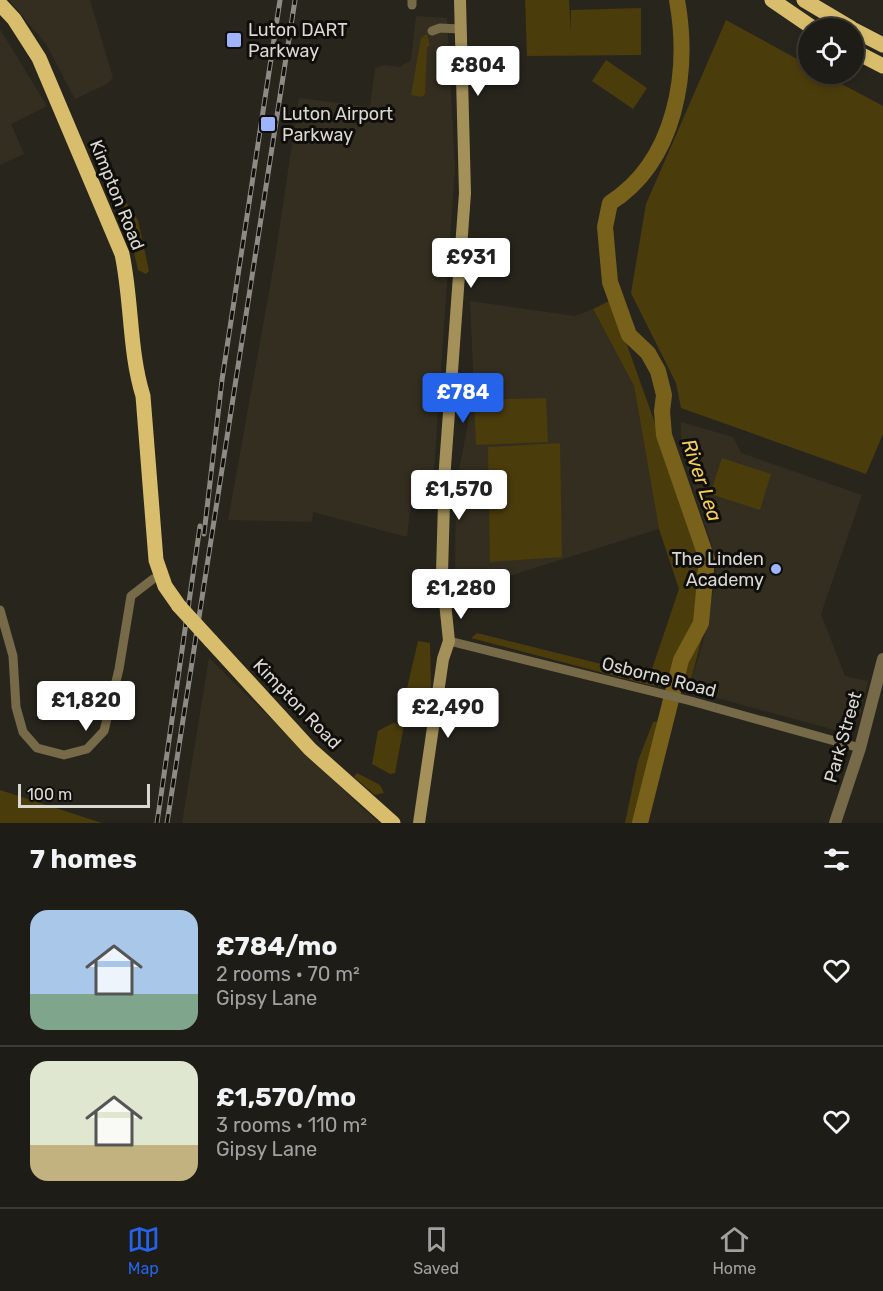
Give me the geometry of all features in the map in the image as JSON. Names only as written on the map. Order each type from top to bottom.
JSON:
[{"type":"highway","points":[[772,0],[798,18]]},
{"type":"highway","points":[[804,0],[834,18]]},
{"type":"highway","name":"Kimpton Road","points":[[0,4],[14,19],[39,58],[122,254],[129,289],[138,381],[142,396],[156,560],[165,586],[179,606],[210,641],[310,749],[393,823]]},
{"type":"highway","name":"Kimpton Road","points":[[0,17],[24,36]]},
{"type":"highway","points":[[864,35],[883,45]]},
{"type":"highway","points":[[864,56],[883,66]]},
{"type":"highway","name":"Kimpton Road","points":[[138,381],[132,396],[153,579],[169,602],[179,606]]},
{"type":"main road","points":[[418,823],[443,659],[449,641],[442,573],[446,467],[465,193],[460,0]]},
{"type":"street","points":[[432,32],[440,28],[460,29]]},
{"type":"street","points":[[0,610],[13,656],[16,707],[23,732],[37,748],[46,752],[64,755],[75,753],[87,749],[104,731],[119,669],[131,596],[153,579]]},
{"type":"street","name":"Osborne Road","points":[[449,641],[659,695],[691,701],[860,748]]},
{"type":"street","name":"Park Street","points":[[835,823],[860,748],[883,659]]},
{"type":"shaded area","points":[[9,0],[90,0],[113,78],[107,84],[75,99],[46,44]]},
{"type":"shaded area","points":[[525,0],[569,0],[571,32],[571,10],[641,8],[641,55],[527,56]]},
{"type":"shaded area","points":[[416,16],[447,18],[455,168],[434,470],[415,471],[407,537],[313,512],[312,522],[228,520],[274,264],[299,98],[370,107],[375,68],[385,65],[400,67],[411,60]]},
{"type":"shaded area","points":[[726,20],[798,60],[798,84],[842,84],[883,106],[883,434],[866,474],[681,408],[676,383],[631,293],[646,204]]},
{"type":"shaded area","points":[[0,29],[47,106],[11,124],[24,154],[0,165]]},
{"type":"shaded area","points":[[427,34],[430,46],[427,47],[425,94],[422,97],[411,95],[421,38]]},
{"type":"shaded area","points":[[606,60],[647,88],[633,109],[592,81]]},
{"type":"shaded area","points":[[121,195],[138,220],[149,271],[146,274],[138,270]]},
{"type":"shaded area","points":[[611,300],[701,552],[709,613],[688,690],[649,685],[471,638],[477,633],[633,672],[651,672],[679,589],[659,529],[634,386],[593,309]]},
{"type":"shaded area","points":[[470,301],[575,316],[593,309],[634,386],[659,529],[512,575],[455,572],[456,486],[471,407],[473,369]]},
{"type":"shaded area","points":[[546,398],[548,442],[476,445],[474,400]]},
{"type":"shaded area","name":"The Linden Academy","points":[[681,422],[733,437],[741,453],[862,495],[821,614],[845,676],[868,681],[860,714],[840,719],[835,730],[688,690],[703,642],[716,576],[712,546],[681,442]]},
{"type":"shaded area","points":[[560,443],[562,557],[490,562],[488,447]]},
{"type":"shaded area","points":[[722,458],[771,474],[760,510],[710,494]]},
{"type":"shaded area","points":[[418,641],[430,643],[431,686],[427,716],[402,710]]},
{"type":"shaded area","points":[[209,658],[359,805],[380,823],[182,823]]},
{"type":"shaded area","points":[[662,721],[670,724],[668,740],[645,823],[625,823],[638,761],[653,722]]},
{"type":"shaded area","points":[[393,723],[404,725],[395,773],[390,774],[372,764],[378,731]]},
{"type":"shaded area","points":[[357,773],[380,785],[384,793],[375,795],[354,777]]},
{"type":"shaded area","points":[[0,790],[102,823],[0,823]]},
{"type":"waterway","name":"River Lea","points":[[640,823],[681,660],[701,623],[707,559],[664,435],[662,411],[664,395],[658,371],[648,353],[629,335],[610,282],[605,227],[610,203],[632,185],[650,164],[664,139],[673,113],[679,85],[681,56],[681,28],[677,0]]},
{"type":"railway","points":[[204,534],[222,380],[280,0]]},
{"type":"railway","points":[[167,823],[295,0]]},
{"type":"railway","points":[[157,823],[200,526]]},
{"type":"place","name":"Luton DART Parkway","points":[[234,40]]},
{"type":"place","name":"Luton Airport Parkway","points":[[268,124]]},
{"type":"place","name":"The Linden Academy","points":[[776,569]]}]
